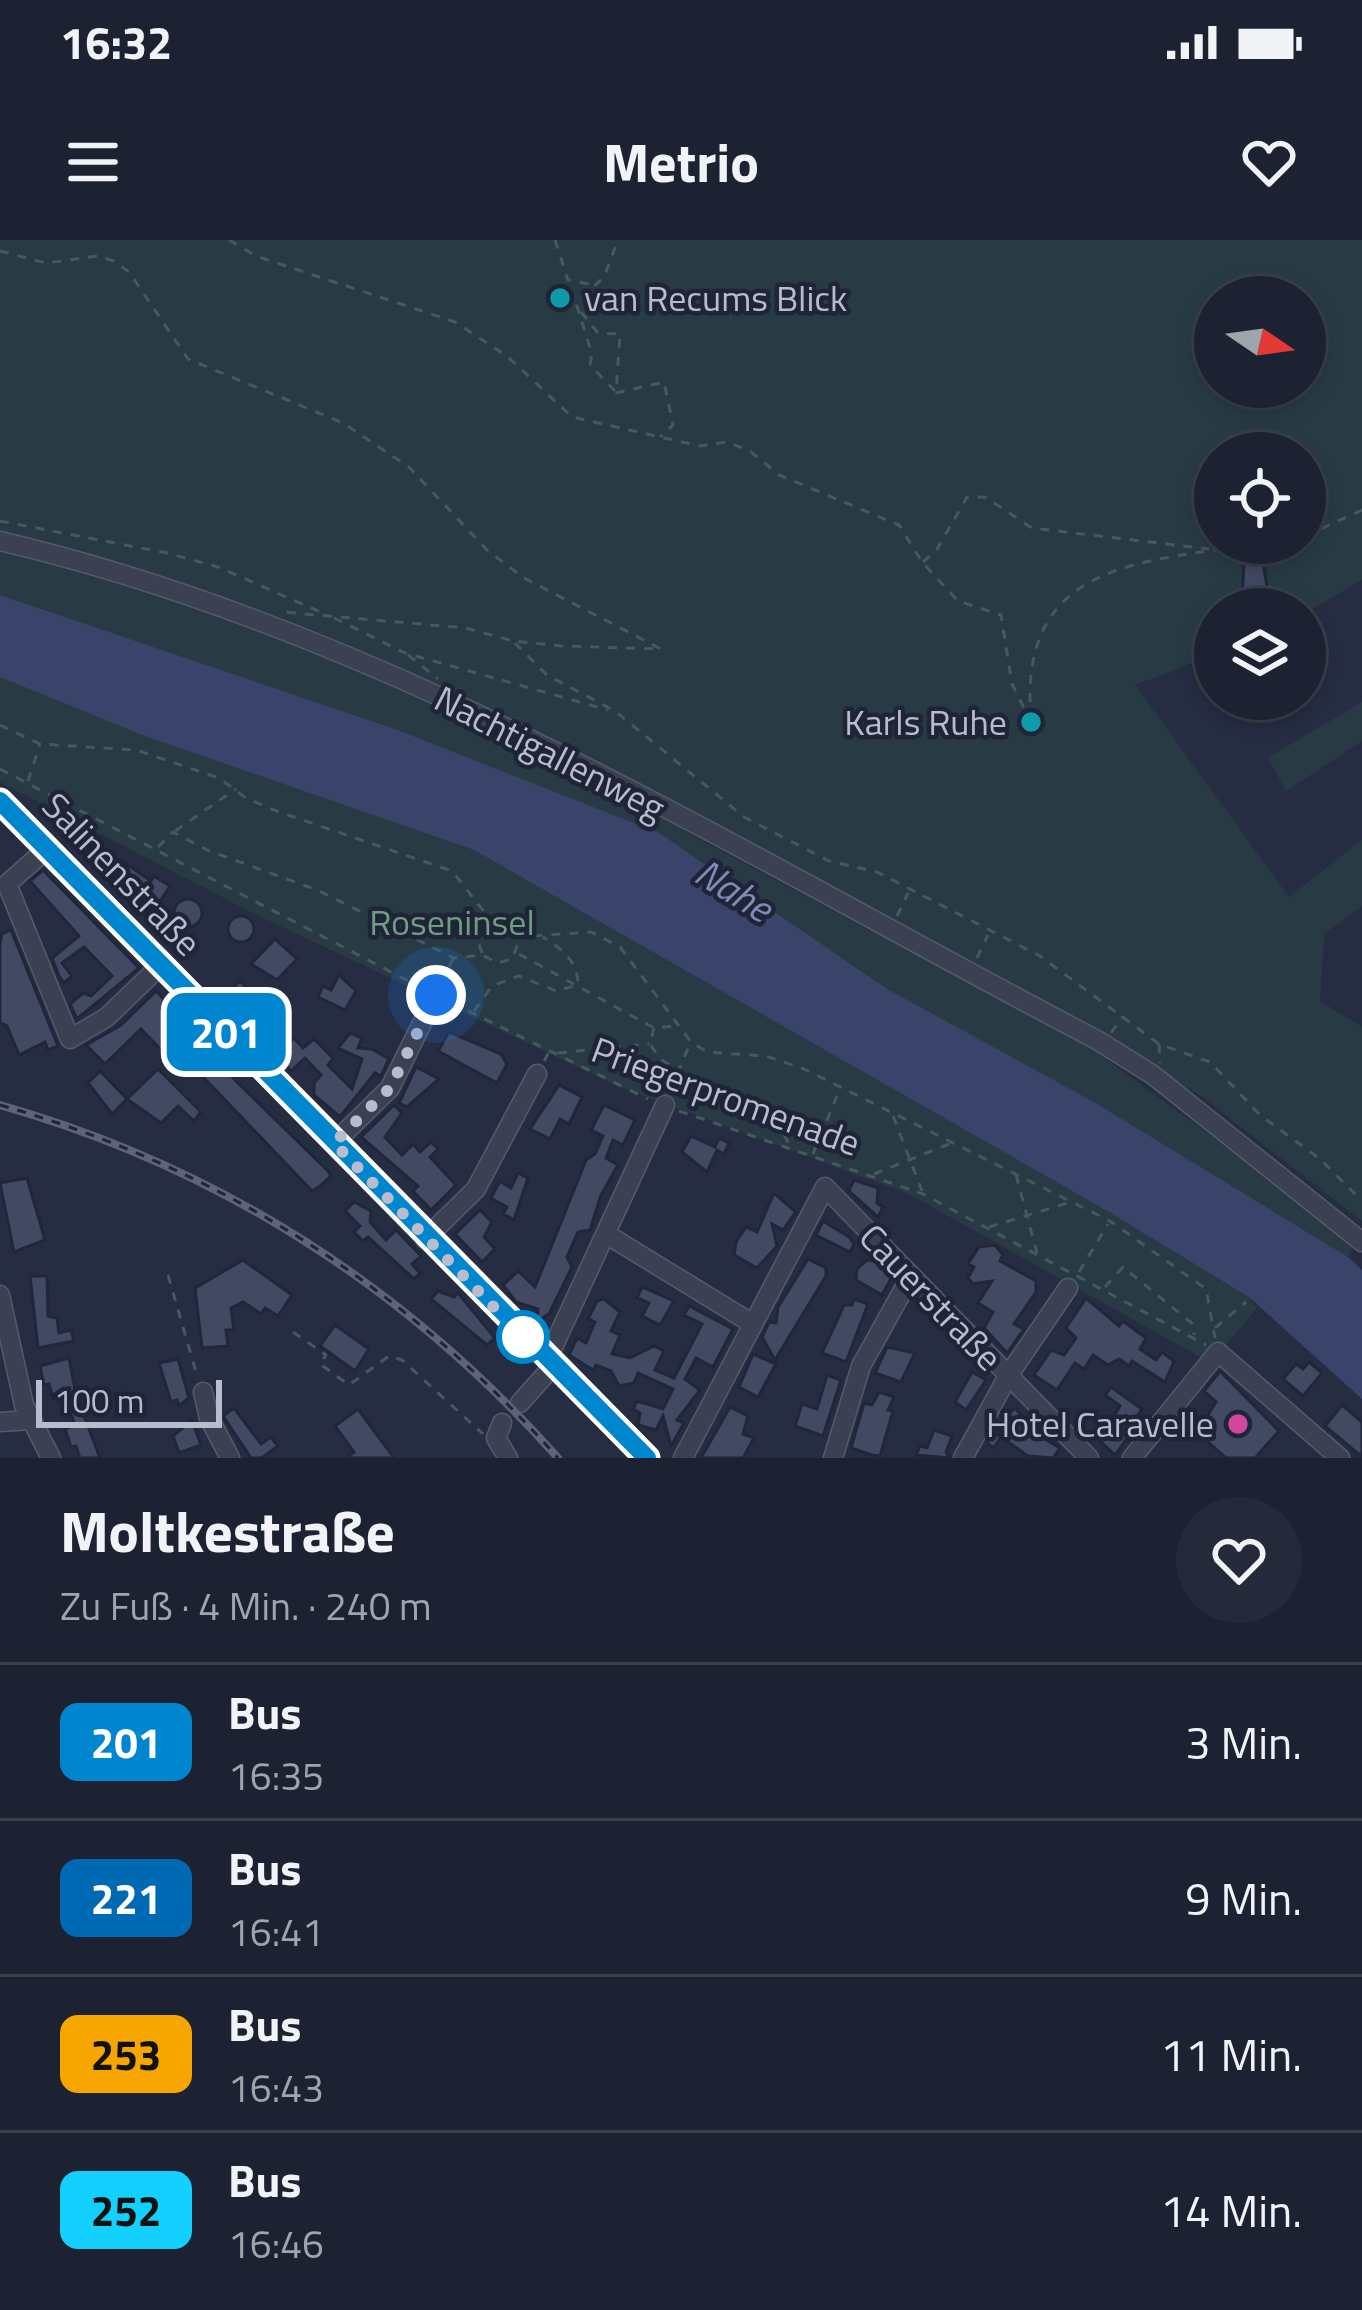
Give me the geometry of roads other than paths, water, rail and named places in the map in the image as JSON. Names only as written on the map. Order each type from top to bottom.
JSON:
[{"type":"main road","name":"Salinenstraße","points":[[0,801],[425,1239],[647,1458]]},
{"type":"street","name":"Nachtigallenweg","points":[[0,541],[161,585],[476,711],[1097,1040],[1154,1076],[1362,1242]]},
{"type":"street","points":[[47,848],[7,884],[70,1039],[96,1026],[161,965]]},
{"type":"street","points":[[334,1143],[390,1088],[436,995]]},
{"type":"street","points":[[425,1239],[476,1189],[537,1074]]},
{"type":"street","points":[[520,1403],[550,1363],[665,1106]]},
{"type":"street","name":"Cauerstraße","points":[[753,1324],[824,1187],[1089,1458]]},
{"type":"street","points":[[606,1234],[753,1324],[683,1458]]},
{"type":"street","points":[[833,1458],[861,1366],[911,1276]]},
{"type":"street","points":[[963,1458],[1008,1376],[1073,1281]]},
{"type":"street","points":[[0,1295],[32,1420],[52,1458]]},
{"type":"street","points":[[1132,1458],[1218,1352],[1340,1458]]},
{"type":"street","points":[[203,1392],[209,1418],[230,1458]]},
{"type":"street","points":[[0,1422],[32,1420]]},
{"type":"street","points":[[499,1430],[508,1458]]},
{"type":"water","name":"Nahe","points":[[0,595],[395,729],[659,833],[887,989],[1094,1102],[1348,1257],[1362,1270],[1362,1399],[1250,1298],[1109,1212],[474,850],[142,735],[0,677]]},
{"type":"railway","points":[[0,1105],[158,1162],[304,1241],[438,1340],[558,1458]]},
{"type":"place","name":"van Recums Blick","points":[[560,298]]},
{"type":"place","name":"Karls Ruhe","points":[[1031,722]]},
{"type":"place","name":"Hotel Caravelle","points":[[1238,1424]]},
{"type":"park label","name":"Roseninsel","points":[[452,922]]}]
